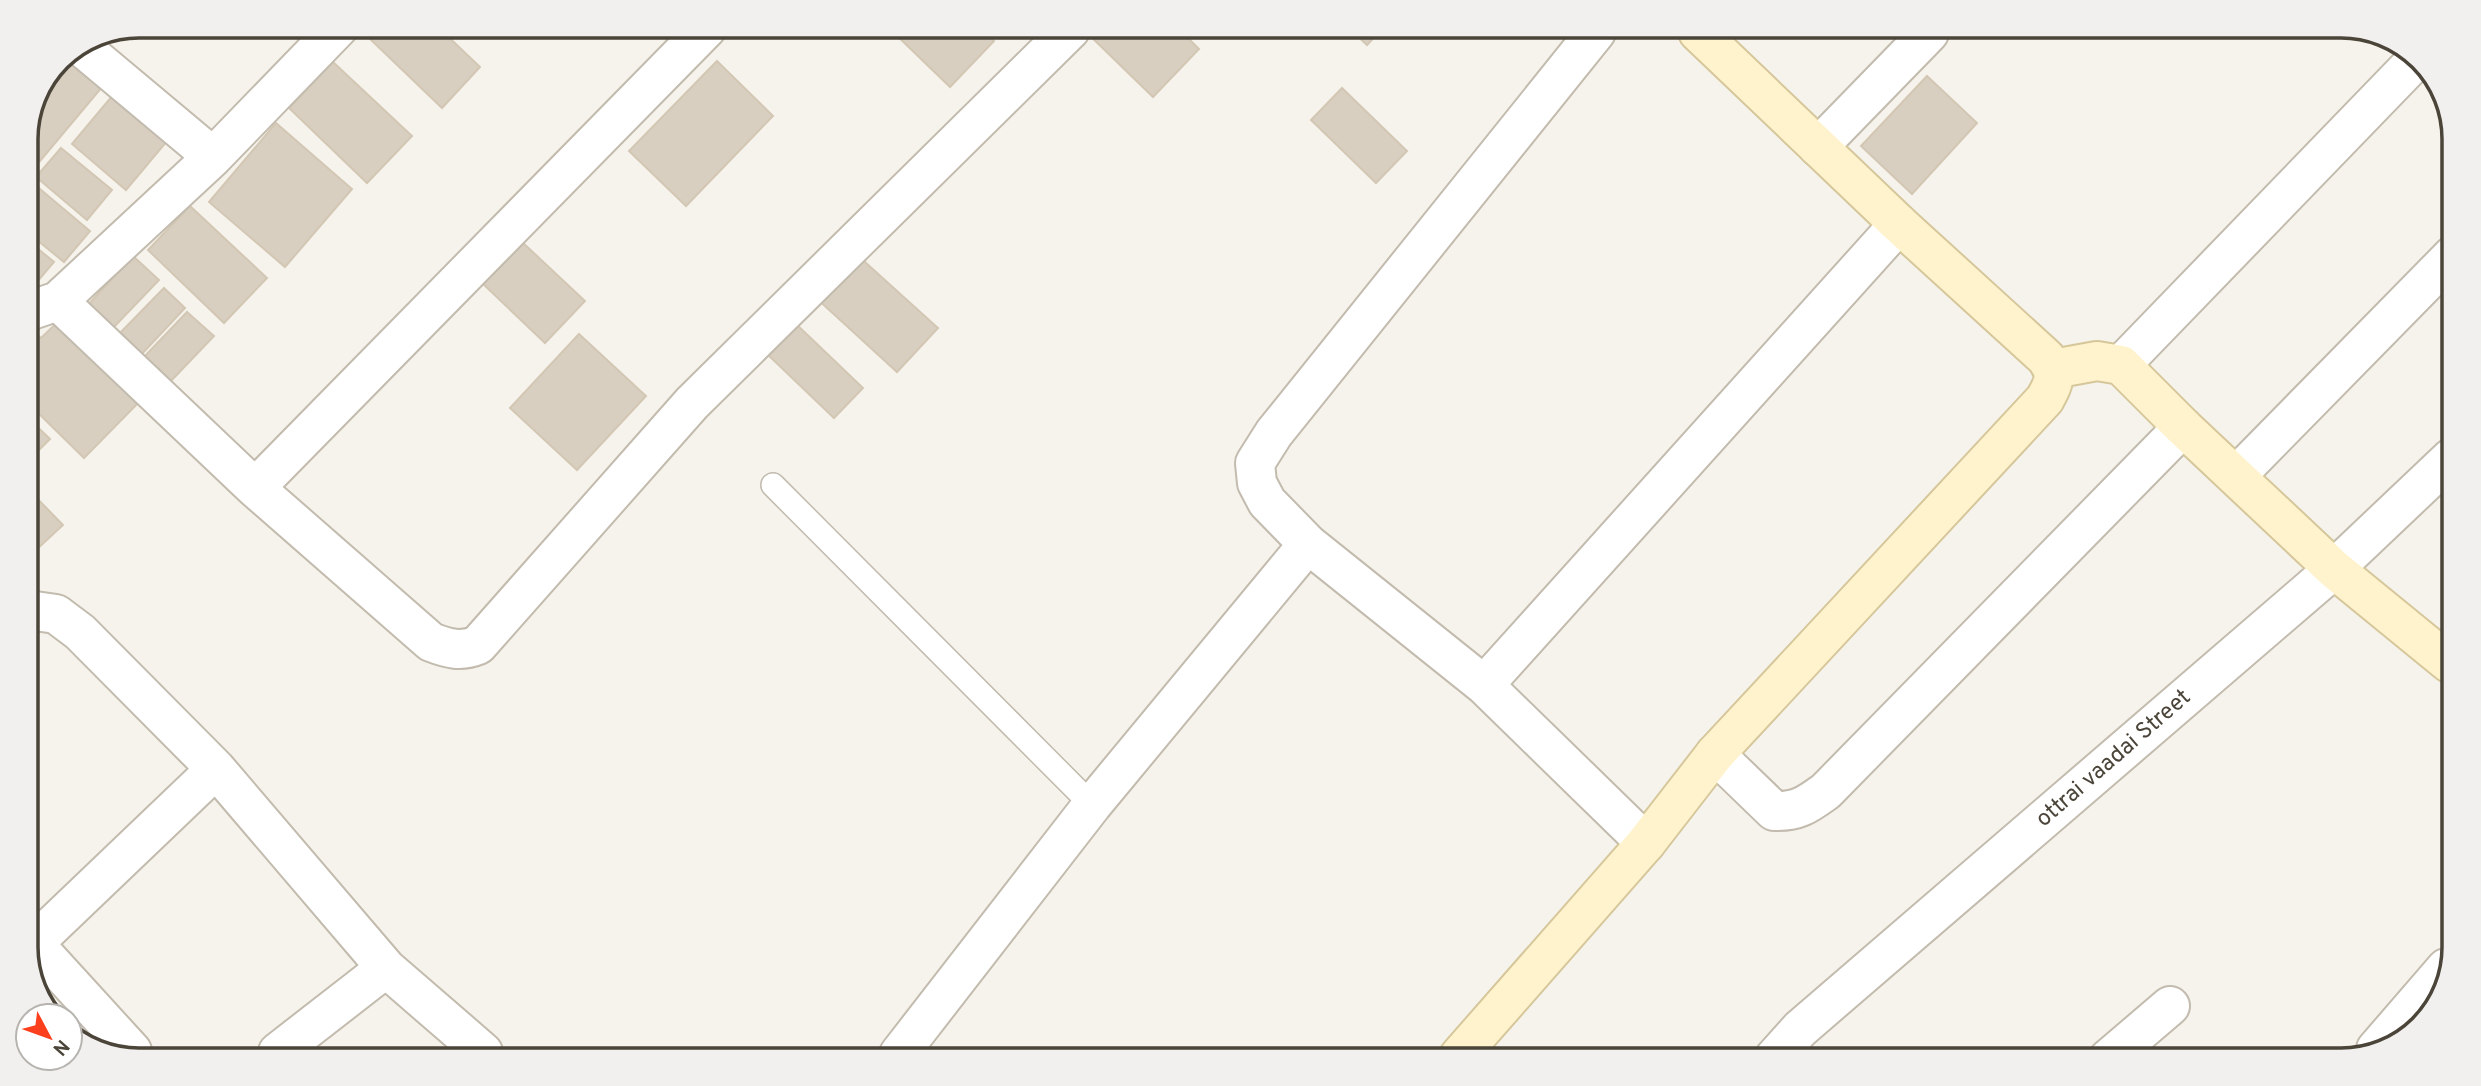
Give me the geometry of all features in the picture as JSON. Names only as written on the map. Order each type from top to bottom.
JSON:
[{"type":"street","points":[[39,305],[213,157],[327,39]]},
{"type":"street","points":[[256,488],[697,39]]},
{"type":"street","points":[[39,313],[256,488],[431,642],[452,650],[466,650],[478,645],[692,403],[1046,39]]},
{"type":"street","points":[[1590,39],[1275,433],[1255,463],[1257,483],[1267,502],[1308,544],[1484,685],[1646,843]]},
{"type":"street","points":[[1466,1048],[1646,843],[1715,754],[2045,399],[2054,382],[2053,369],[2046,358],[1899,223],[1706,39]]},
{"type":"street","points":[[1818,146],[1922,39]]},
{"type":"street","points":[[88,53],[213,157]]},
{"type":"street","points":[[2122,365],[2410,66]]},
{"type":"street","points":[[1484,685],[1899,223]]},
{"type":"street","points":[[2236,476],[2442,267]]},
{"type":"street","points":[[2053,369],[2097,361],[2122,365],[2183,427],[2334,569],[2442,657]]},
{"type":"street","points":[[1715,754],[1774,811],[1791,812],[1809,803],[1826,790],[2183,427]]},
{"type":"street","name":"ottrai vaadai Street","points":[[1783,1048],[1810,1020],[2334,569],[2442,467]]},
{"type":"street","points":[[905,1048],[1092,804],[1308,544]]},
{"type":"street","points":[[39,612],[57,614],[80,632],[216,769],[386,968],[477,1048]]},
{"type":"street","points":[[39,932],[216,769]]},
{"type":"street","points":[[39,950],[128,1047]]},
{"type":"street","points":[[283,1048],[386,968]]},
{"type":"street","points":[[2387,1037],[2437,978]]},
{"type":"street","points":[[2121,1048],[2170,1006]]},
{"type":"lane","points":[[773,485],[1092,804]]},
{"type":"building","points":[[370,39],[451,39],[480,67],[442,108]]},
{"type":"building","points":[[900,39],[994,41],[950,87]]},
{"type":"building","points":[[1093,39],[1189,39],[1199,49],[1153,97]]},
{"type":"building","points":[[1361,39],[1373,39],[1367,45]]},
{"type":"building","points":[[80,58],[107,81],[40,161],[39,133],[42,113],[49,95],[59,78]]},
{"type":"building","points":[[717,61],[773,116],[686,206],[629,151]]},
{"type":"building","points":[[333,62],[412,136],[367,183],[289,108]]},
{"type":"building","points":[[1927,76],[1977,123],[1912,194],[1861,146]]},
{"type":"building","points":[[1342,88],[1407,151],[1376,183],[1311,120]]},
{"type":"building","points":[[113,95],[167,141],[126,190],[72,144]]},
{"type":"building","points":[[276,123],[352,189],[285,267],[209,202]]},
{"type":"building","points":[[61,148],[112,190],[87,220],[39,180],[39,174]]},
{"type":"building","points":[[39,188],[90,231],[64,262],[39,242]]},
{"type":"building","points":[[190,206],[267,278],[224,323],[148,250]]},
{"type":"building","points":[[521,241],[585,301],[545,343],[482,283]]},
{"type":"building","points":[[39,250],[54,262],[39,280]]},
{"type":"building","points":[[855,253],[938,328],[897,372],[815,297]]},
{"type":"building","points":[[133,256],[159,280],[111,330],[86,307]]},
{"type":"building","points":[[164,288],[185,308],[139,357],[117,336]]},
{"type":"building","points":[[187,312],[214,336],[169,383],[143,358]]},
{"type":"building","points":[[64,316],[145,396],[84,458],[39,414],[39,336],[41,338]]},
{"type":"building","points":[[795,323],[863,388],[834,418],[766,353]]},
{"type":"building","points":[[579,334],[646,396],[577,470],[510,408]]},
{"type":"building","points":[[39,428],[50,439],[39,450]]},
{"type":"building","points":[[39,500],[63,525],[39,547]]}]
